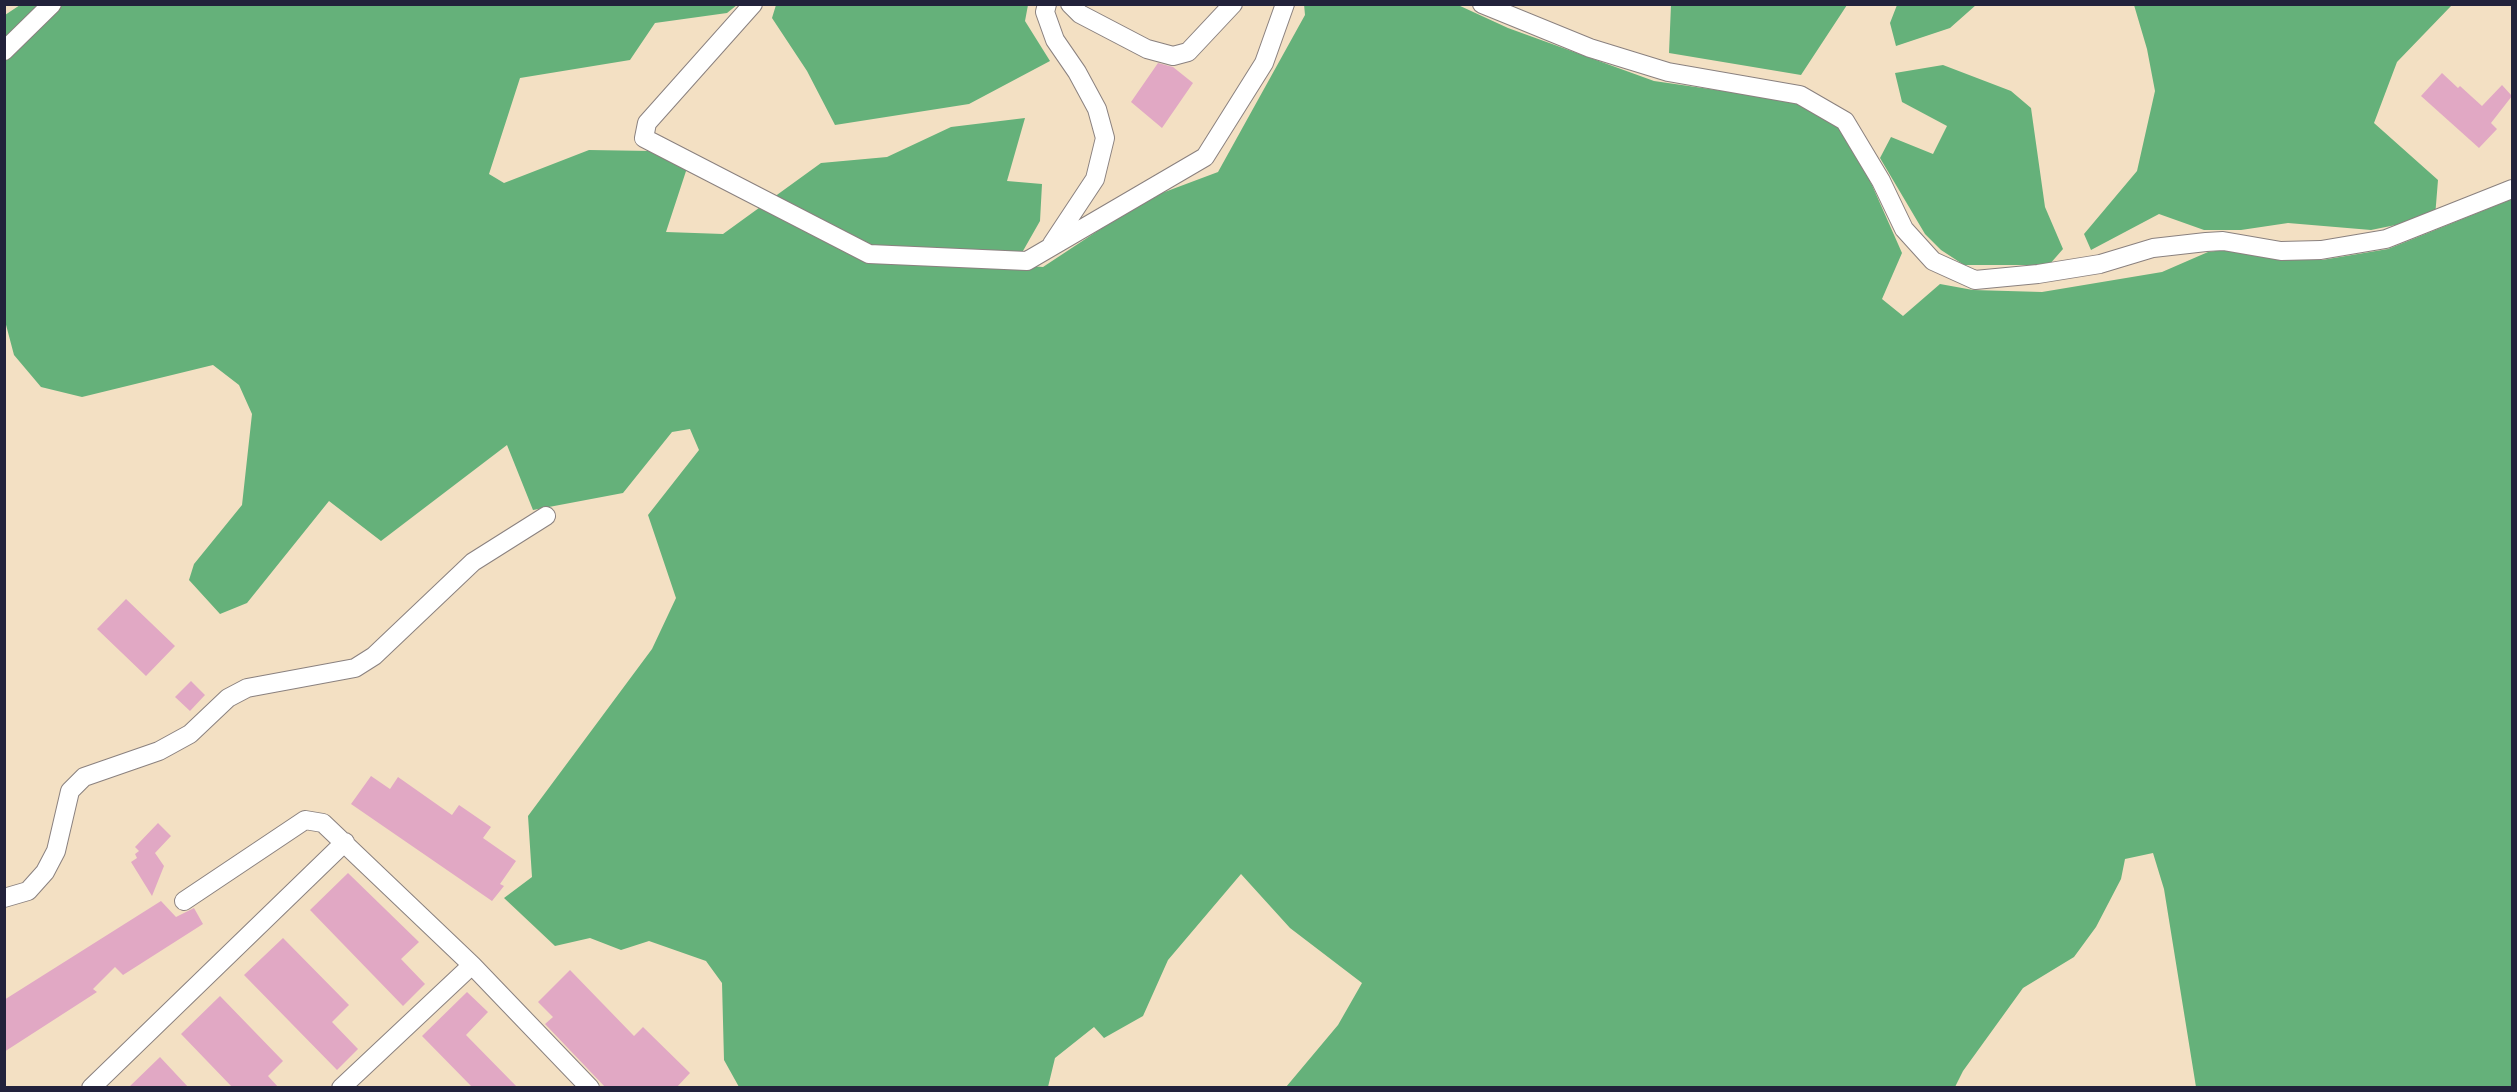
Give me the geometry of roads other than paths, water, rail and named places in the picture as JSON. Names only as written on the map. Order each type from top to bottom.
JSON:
[{"type":"street","points":[[4,51],[52,4]]},
{"type":"street","points":[[753,4],[647,123],[644,138],[869,255],[1027,261],[1205,157],[1264,63],[1285,4]]},
{"type":"street","points":[[1047,4],[1045,12],[1055,40],[1077,72],[1097,109],[1105,138],[1095,179],[1050,248]]},
{"type":"street","points":[[1070,4],[1080,14],[1147,49],[1173,56],[1188,52],[1233,4]]},
{"type":"street","points":[[1482,4],[1590,48],[1668,72],[1800,95],[1845,121],[1881,181],[1904,229],[1933,261],[1975,280],[2038,274],[2100,264],[2153,248],[2206,242],[2223,241],[2281,251],[2321,250],[2386,239],[2512,189]]},
{"type":"street","points":[[4,898],[28,891],[45,872],[56,851],[70,791],[84,777],[159,751],[190,734],[228,698],[247,688],[355,668],[374,656],[473,562],[546,516]]},
{"type":"street","points":[[184,901],[305,820],[323,823],[472,964],[590,1088]]},
{"type":"street","points":[[91,1088],[345,842]]},
{"type":"street","points":[[341,1088],[472,964]]}]
